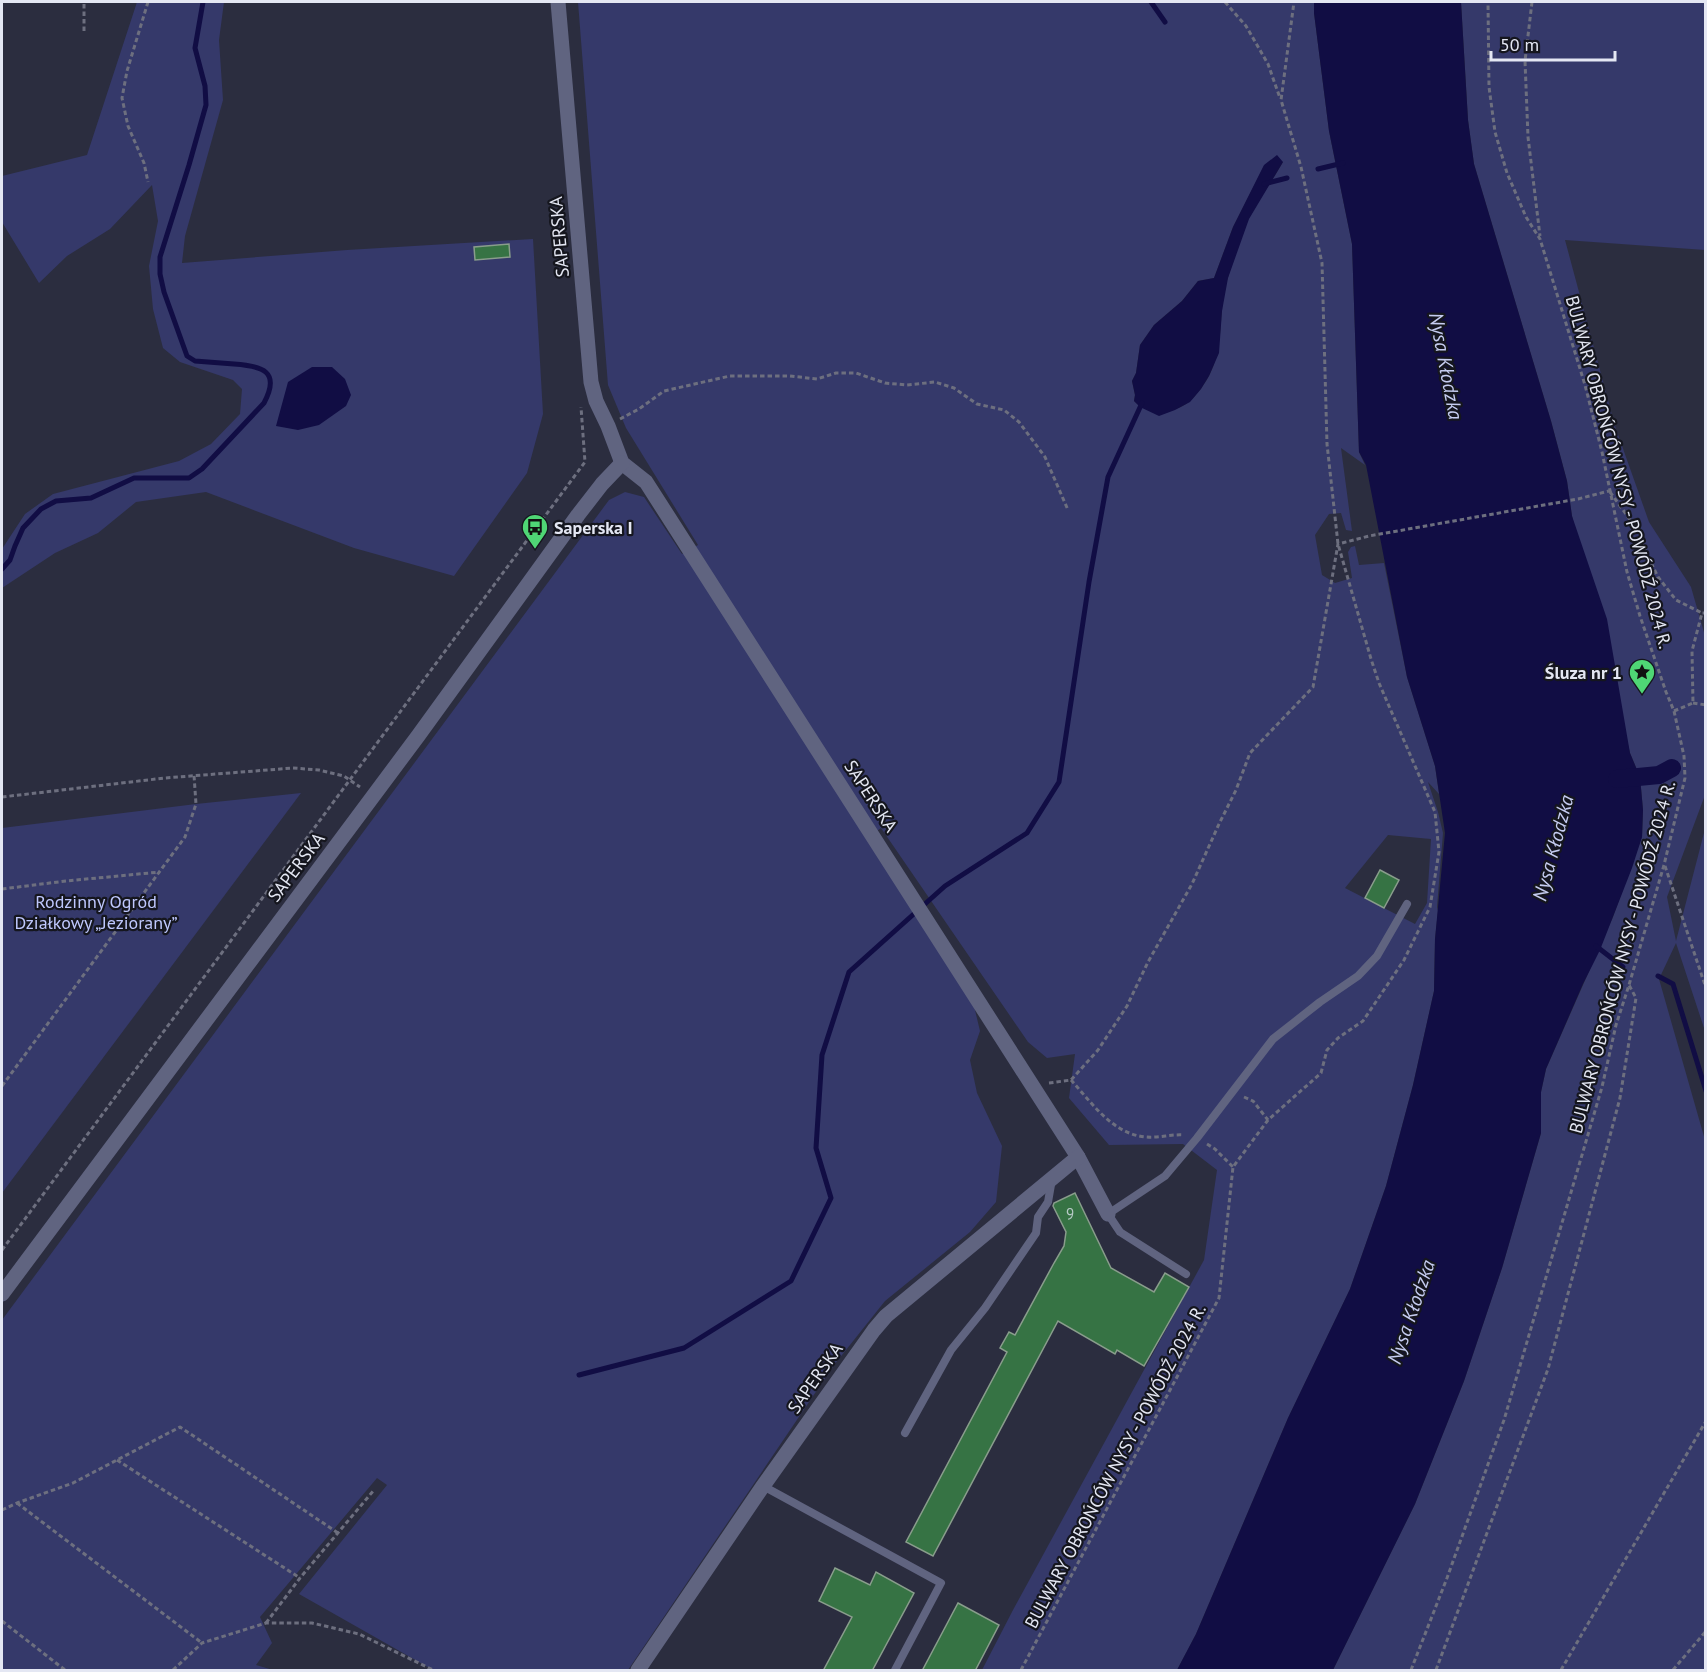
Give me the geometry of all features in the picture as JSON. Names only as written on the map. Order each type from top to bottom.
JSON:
[{"type":"street","name":"SAPERSKA","points":[[558,2],[591,382],[622,463],[646,482],[1078,1157],[1107,1214]]},
{"type":"street","name":"SAPERSKA","points":[[2,1294],[373,796],[578,515],[622,463]]},
{"type":"street","name":"SAPERSKA","points":[[638,1671],[763,1486],[874,1330],[886,1316],[1078,1157]]},
{"type":"lane","points":[[1186,1274],[1120,1232],[1107,1214],[1165,1176],[1273,1039],[1358,976],[1377,956],[1407,904]]},
{"type":"lane","points":[[905,1433],[951,1350],[985,1308],[1036,1233],[1038,1217],[1048,1202],[1052,1179]]},
{"type":"lane","points":[[763,1486],[941,1584],[895,1671]]},
{"type":"path","points":[[84,2],[84,31]]},
{"type":"path","points":[[148,2],[127,71],[122,98],[128,126],[144,163],[148,182]]},
{"type":"path","points":[[1071,1080],[1122,1132],[1147,1137],[1181,1134],[1197,1138],[1215,1149],[1233,1167],[1268,1120],[1321,1073],[1327,1050],[1338,1038],[1363,1021],[1404,960],[1430,907],[1439,852],[1436,812],[1376,675],[1338,544],[1327,444],[1322,263],[1301,167],[1268,64],[1246,27],[1225,2]]},
{"type":"path","points":[[1281,100],[1294,2]]},
{"type":"path","name":"BULWARY OBROŃCÓW NYSY - POWÓDŹ 2024 R.","points":[[1411,1671],[1504,1420],[1602,1088],[1616,1025],[1664,865],[1685,778],[1684,756],[1674,711],[1640,616],[1585,385],[1540,239],[1526,217],[1507,173],[1495,132],[1489,87],[1488,2]]},
{"type":"path","points":[[1532,2],[1526,61],[1527,126],[1540,239]]},
{"type":"path","points":[[608,426],[639,409],[664,391],[730,376],[790,376],[818,379],[836,373],[856,373],[885,383],[907,385],[935,382],[954,388],[977,404],[1004,410],[1019,422],[1045,457],[1068,510]]},
{"type":"path","points":[[2,1250],[585,462],[581,406]]},
{"type":"path","points":[[1338,544],[1370,536],[1578,499],[1609,491],[1631,521],[1658,577],[1676,600],[1704,613],[1692,651],[1693,703]]},
{"type":"path","points":[[1033,1088],[1053,1081],[1071,1080],[1098,1050],[1127,1006],[1148,962],[1192,884],[1236,790],[1250,753],[1313,687],[1338,544]]},
{"type":"path","points":[[1674,711],[1693,703],[1706,705]]},
{"type":"path","points":[[2,797],[194,776],[293,768],[319,770],[344,776],[373,796]]},
{"type":"path","points":[[2,1086],[185,837],[196,804],[194,776]]},
{"type":"path","points":[[1664,865],[1706,988]]},
{"type":"path","points":[[2,889],[160,872]]},
{"type":"path","points":[[1436,1671],[1548,1370],[1620,1098],[1636,998],[1629,985]]},
{"type":"path","points":[[1232,1093],[1253,1101],[1268,1120]]},
{"type":"path","name":"BULWARY OBROŃCÓW NYSY - POWÓDŹ 2024 R.","points":[[1022,1671],[1219,1298],[1233,1167]]},
{"type":"path","points":[[1561,1671],[1706,1421]]},
{"type":"path","points":[[2,1510],[73,1483],[180,1427],[338,1533]]},
{"type":"path","points":[[117,1460],[300,1578]]},
{"type":"path","points":[[266,1623],[300,1578],[374,1490]]},
{"type":"path","points":[[17,1503],[202,1643]]},
{"type":"path","points":[[2,1621],[65,1671]]},
{"type":"path","points":[[173,1671],[202,1643],[266,1623],[312,1623],[358,1634],[433,1671]]},
{"type":"path","points":[[1672,1671],[1706,1631]]},
{"type":"green space","points":[[137,2],[224,2],[219,40],[223,100],[185,236],[182,263],[533,239],[543,414],[527,473],[454,576],[354,548],[206,492],[136,502],[98,533],[55,553],[2,588],[2,549],[25,514],[53,494],[179,461],[211,444],[240,414],[242,389],[233,380],[180,362],[163,348],[153,309],[149,266],[158,221],[152,185],[110,229],[67,256],[39,283],[2,222],[2,176],[87,155]]},
{"type":"green space","points":[[578,2],[1314,2],[1329,131],[1352,244],[1359,452],[1365,465],[1341,448],[1352,531],[1346,530],[1341,513],[1329,514],[1315,535],[1322,575],[1335,583],[1352,578],[1348,552],[1351,547],[1355,546],[1359,565],[1384,563],[1407,677],[1435,766],[1439,794],[1428,782],[1443,833],[1435,939],[1434,991],[1413,1085],[1386,1186],[1350,1289],[1288,1418],[1196,1634],[1177,1670],[982,1670],[1204,1260],[1217,1170],[1183,1144],[1109,1145],[1069,1098],[1075,1054],[1047,1058],[1028,1042],[881,828],[867,838],[974,1006],[980,1031],[970,1060],[977,1093],[1002,1146],[996,1202],[970,1232],[885,1301],[834,1365],[628,1670],[433,1670],[299,1594],[387,1485],[377,1478],[260,1617],[272,1643],[256,1665],[273,1670],[2,1670],[2,1320],[609,500],[625,492],[644,497],[682,554],[698,545],[626,428],[608,385]],"holes":[[[1283,162],[1253,211],[1241,238],[1225,290],[1218,351],[1206,381],[1192,399],[1179,408],[1150,410],[1142,407],[1134,401],[1132,381],[1136,373],[1140,345],[1154,325],[1182,301],[1198,281],[1214,278],[1233,227],[1264,166]],[[1388,835],[1431,839],[1427,903],[1415,924],[1345,888]]]},
{"type":"green space","points":[[1461,2],[1705,2],[1705,250],[1565,240],[1615,426],[1649,522],[1691,587],[1705,636],[1705,795],[1667,897],[1676,941],[1705,829],[1705,1031],[1676,943],[1659,979],[1705,1140],[1705,1670],[1333,1670],[1415,1504],[1464,1381],[1502,1268],[1541,1133],[1541,1092],[1546,1069],[1613,917],[1642,837],[1643,810],[1640,777],[1630,753],[1572,516],[1567,481],[1474,164],[1468,120]]},
{"type":"green space","name":"Rodzinny Ogród Działkowy „Jeziorany”","points":[[301,793],[2,1193],[2,828]]},
{"type":"water","name":"Nysa Kłodzka","points":[[1314,2],[1461,2],[1468,120],[1474,164],[1551,421],[1567,481],[1572,516],[1607,619],[1630,753],[1640,777],[1643,810],[1642,837],[1600,950],[1546,1069],[1541,1092],[1541,1133],[1502,1268],[1464,1381],[1415,1504],[1333,1670],[1177,1670],[1196,1634],[1288,1418],[1350,1289],[1386,1186],[1413,1085],[1434,991],[1435,939],[1445,833],[1435,766],[1407,677],[1366,465],[1359,452],[1352,244],[1329,131]]},
{"type":"water","points":[[1277,155],[1283,162],[1249,219],[1228,278],[1222,311],[1219,353],[1209,376],[1190,402],[1175,410],[1159,416],[1140,407],[1134,401],[1132,381],[1136,373],[1140,345],[1154,325],[1182,301],[1198,281],[1214,278],[1233,227],[1264,165]]},
{"type":"water","points":[[312,367],[332,367],[345,379],[351,395],[346,406],[319,425],[298,430],[276,426],[288,382]]},
{"type":"building","points":[[509,244],[510,257],[475,260],[474,247]]},
{"type":"building","points":[[1380,870],[1399,880],[1384,908],[1365,898]]},
{"type":"building","points":[[1075,1193],[1111,1268],[1154,1292],[1165,1273],[1189,1287],[1144,1366],[1117,1350],[1115,1354],[1058,1321],[933,1556],[906,1542],[1007,1352],[1000,1348],[1009,1332],[1015,1335],[1064,1246],[1066,1232],[1053,1206],[1054,1203]]},
{"type":"building","points":[[835,1568],[870,1585],[876,1572],[914,1593],[872,1671],[823,1671],[852,1617],[819,1601]]},
{"type":"building","points":[[958,1603],[999,1625],[975,1671],[922,1671]]},
{"type":"waterway","points":[[2,569],[10,560],[23,528],[41,509],[56,501],[91,498],[134,478],[189,478],[202,469],[264,403],[269,392],[269,377],[260,369],[253,366],[195,361],[187,356],[164,292],[160,274],[160,257],[206,105],[205,86],[195,48],[203,2]]},
{"type":"waterway","points":[[1151,2],[1165,22]]},
{"type":"waterway","points":[[1318,169],[1343,163]]},
{"type":"waterway","points":[[1264,184],[1287,178]]},
{"type":"waterway","points":[[579,1375],[684,1348],[791,1281],[831,1198],[816,1148],[822,1055],[849,972],[945,886],[1027,833],[1059,782],[1089,582],[1108,477],[1142,403]]},
{"type":"waterway","points":[[1617,779],[1659,775],[1672,768]]},
{"type":"waterway","points":[[1596,946],[1623,967]]},
{"type":"waterway","points":[[1658,976],[1673,984],[1706,1091]]},
{"type":"place","name":"Saperska I","points":[[535,550]]},
{"type":"place","name":"Śluza nr 1","points":[[1642,695]]}]
